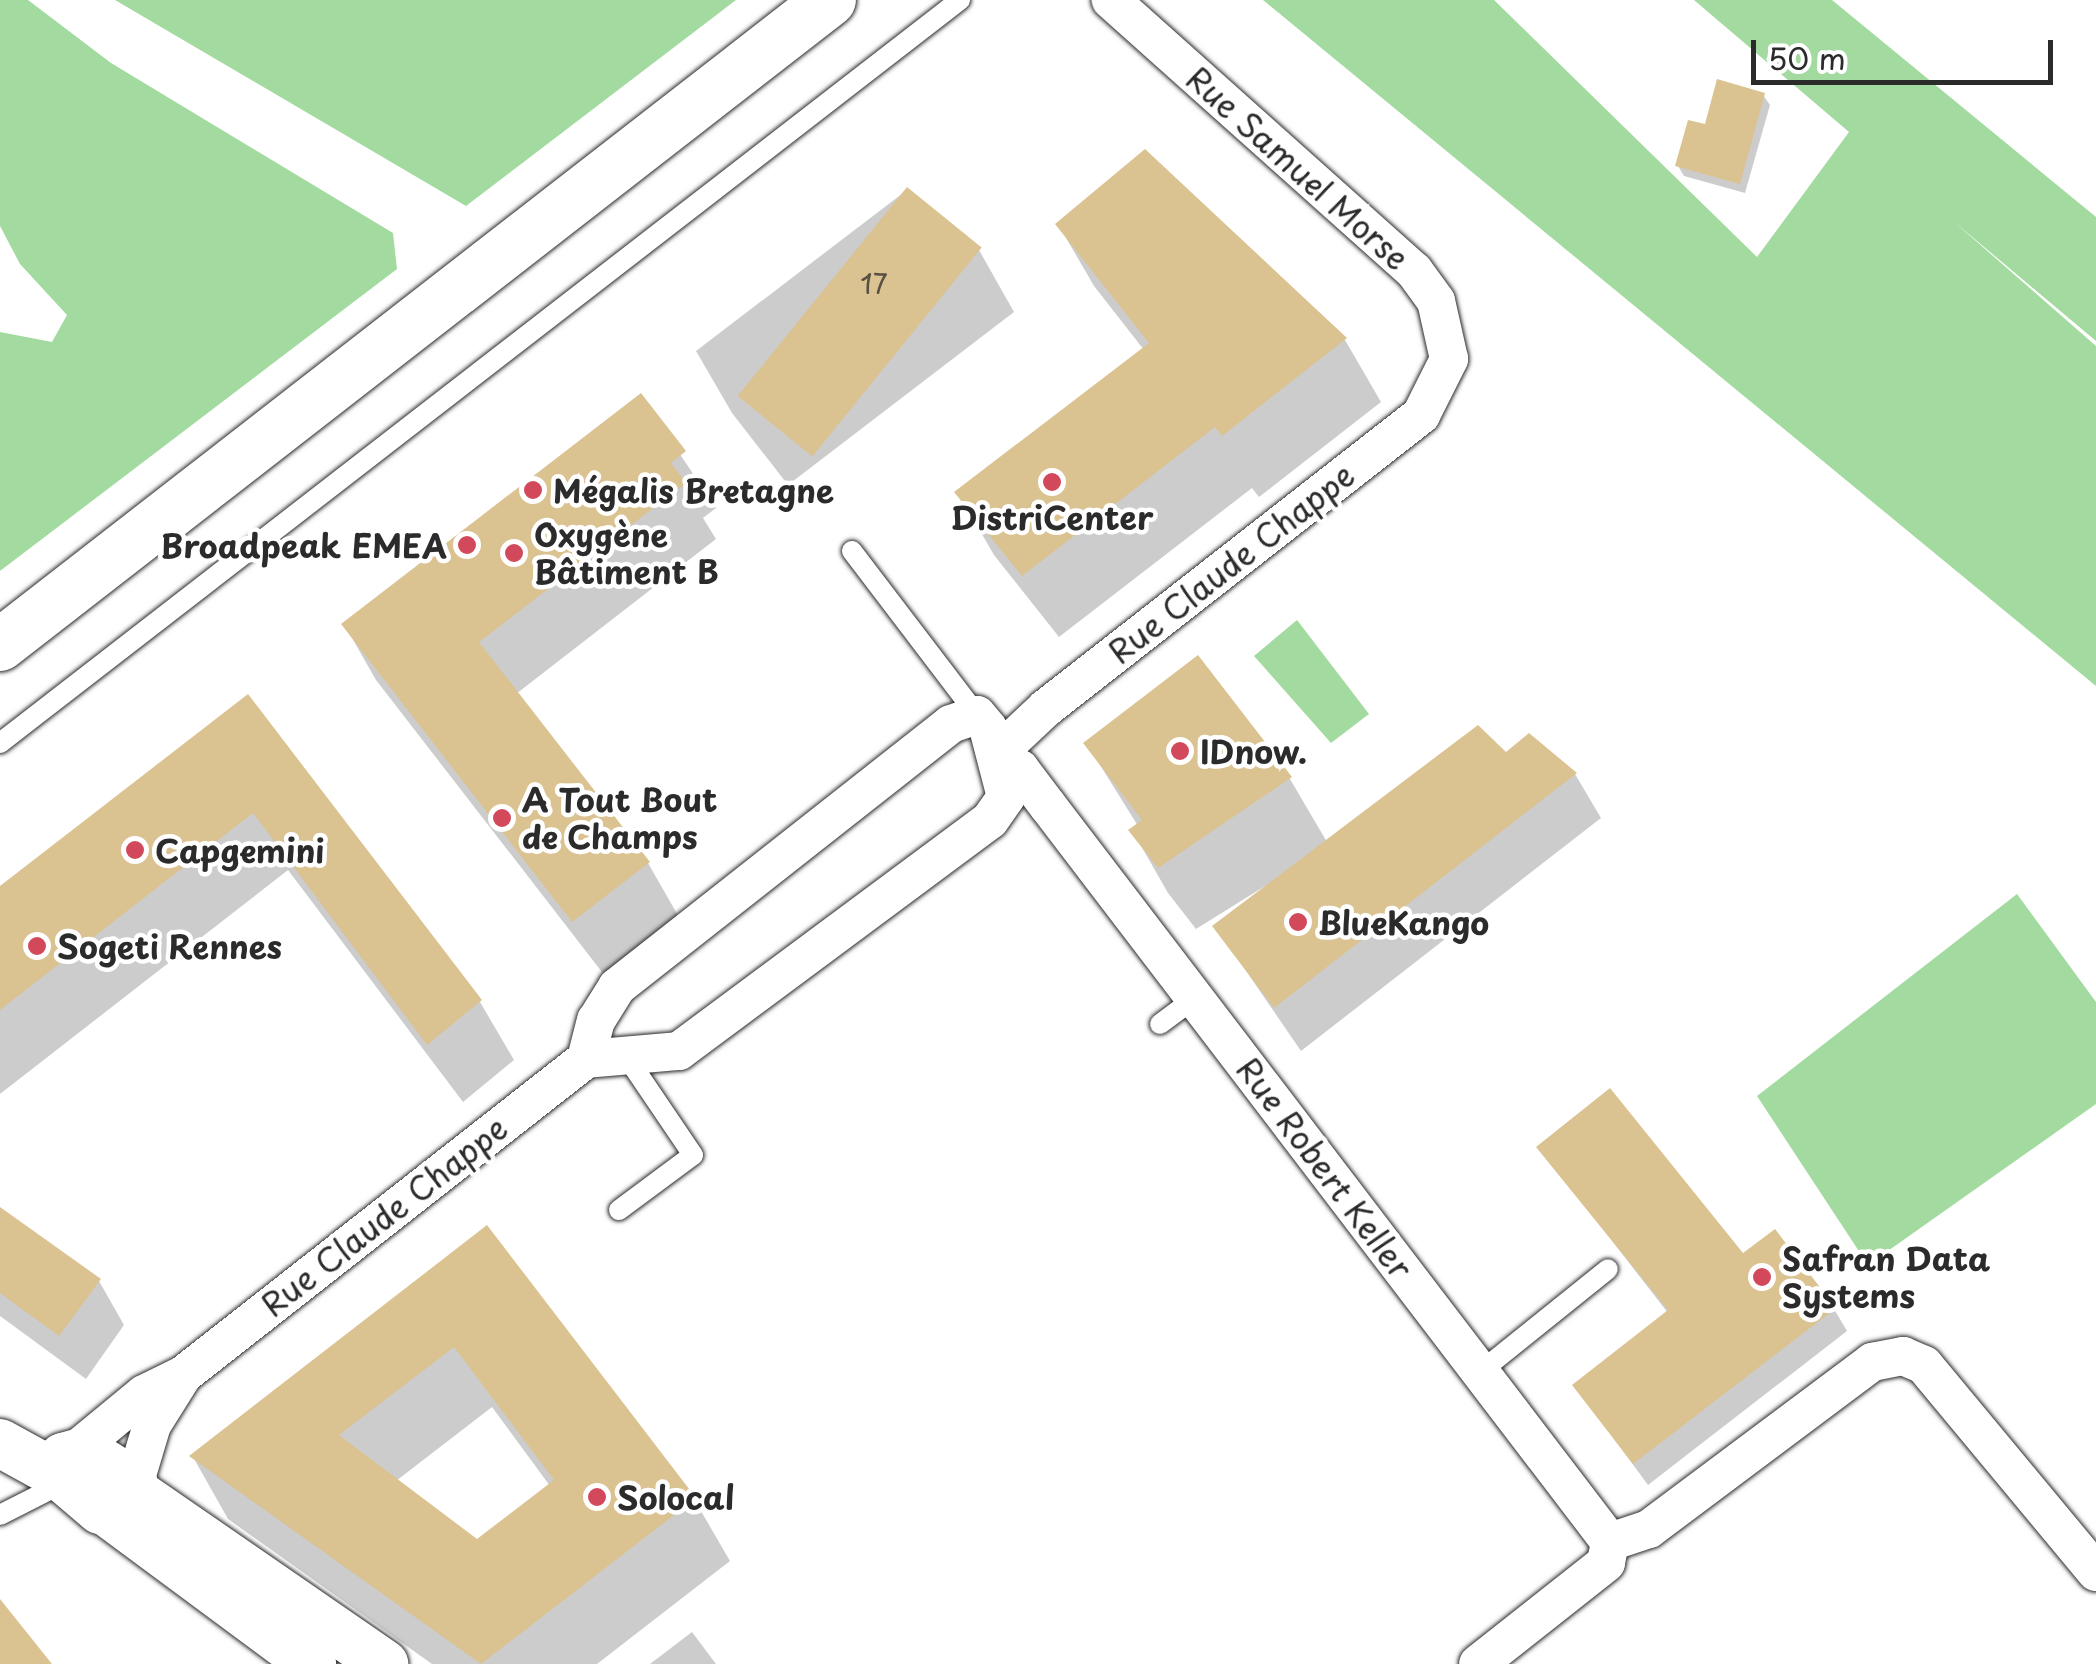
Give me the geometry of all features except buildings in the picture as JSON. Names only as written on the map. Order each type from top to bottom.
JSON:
[{"type":"main road","points":[[0,645],[830,0]]},
{"type":"street","name":"Rue Samuel Morse","points":[[1111,0],[1414,270],[1436,302],[1449,359]]},
{"type":"street","name":"Rue Claude Chappe","points":[[996,755],[1046,708],[1421,415],[1449,359]]},
{"type":"street","points":[[978,715],[996,755],[1006,797],[990,820],[678,1051],[586,1059],[596,1020],[616,987],[951,724],[978,715]]},
{"type":"street","name":"Rue Robert Keller","points":[[996,755],[1020,770],[1610,1542]]},
{"type":"street","name":"Rue Claude Chappe","points":[[67,1469],[144,1394],[183,1375],[586,1059]]},
{"type":"street","points":[[1478,1664],[1606,1563],[1610,1542],[1649,1529],[1872,1362],[1902,1356],[1924,1366],[2096,1572]]},
{"type":"street","name":"Rue Claude Chappe","points":[[126,1497],[152,1424],[183,1375]]},
{"type":"street","points":[[0,1442],[126,1497],[384,1664]]},
{"type":"street","points":[[126,1497],[312,1664]]},
{"type":"lane","points":[[0,743],[960,0]]},
{"type":"lane","points":[[852,550],[978,715]]},
{"type":"lane","points":[[1160,1024],[1195,998]]},
{"type":"lane","points":[[619,1210],[692,1155],[626,1056]]},
{"type":"lane","points":[[1480,1372],[1608,1269]]},
{"type":"lane","points":[[0,1515],[67,1469]]},
{"type":"green space","points":[[0,0],[28,0],[111,63],[393,233],[397,269],[0,571],[0,332],[52,342],[67,315],[20,264],[0,226]]},
{"type":"green space","points":[[115,0],[736,0],[466,206]]},
{"type":"green space","points":[[1263,0],[1494,0],[1757,257],[1849,132],[1694,0],[1832,0],[2096,217],[2096,341],[1952,220],[2096,346],[2096,686]]},
{"type":"green space","points":[[1297,620],[1369,714],[1331,743],[1254,656]]},
{"type":"green space","points":[[2017,894],[2096,1002],[2096,1104],[1868,1265],[1757,1096]]},
{"type":"place","name":"DistriCenter","points":[[1052,482]]},
{"type":"place","name":"Mégalis Bretagne","points":[[533,490]]},
{"type":"place","name":"Broadpeak EMEA","points":[[467,545]]},
{"type":"place","name":"Oxygène Bâtiment B","points":[[514,553]]},
{"type":"place","name":"IDnow.","points":[[1180,751]]},
{"type":"place","name":"A Tout Bout de Champs","points":[[502,818]]},
{"type":"place","name":"Capgemini","points":[[135,850]]},
{"type":"place","name":"BlueKango","points":[[1298,922]]},
{"type":"place","name":"Sogeti Rennes","points":[[37,946]]},
{"type":"place","name":"Safran Data Systems","points":[[1762,1277]]},
{"type":"place","name":"Solocal","points":[[597,1497]]}]
